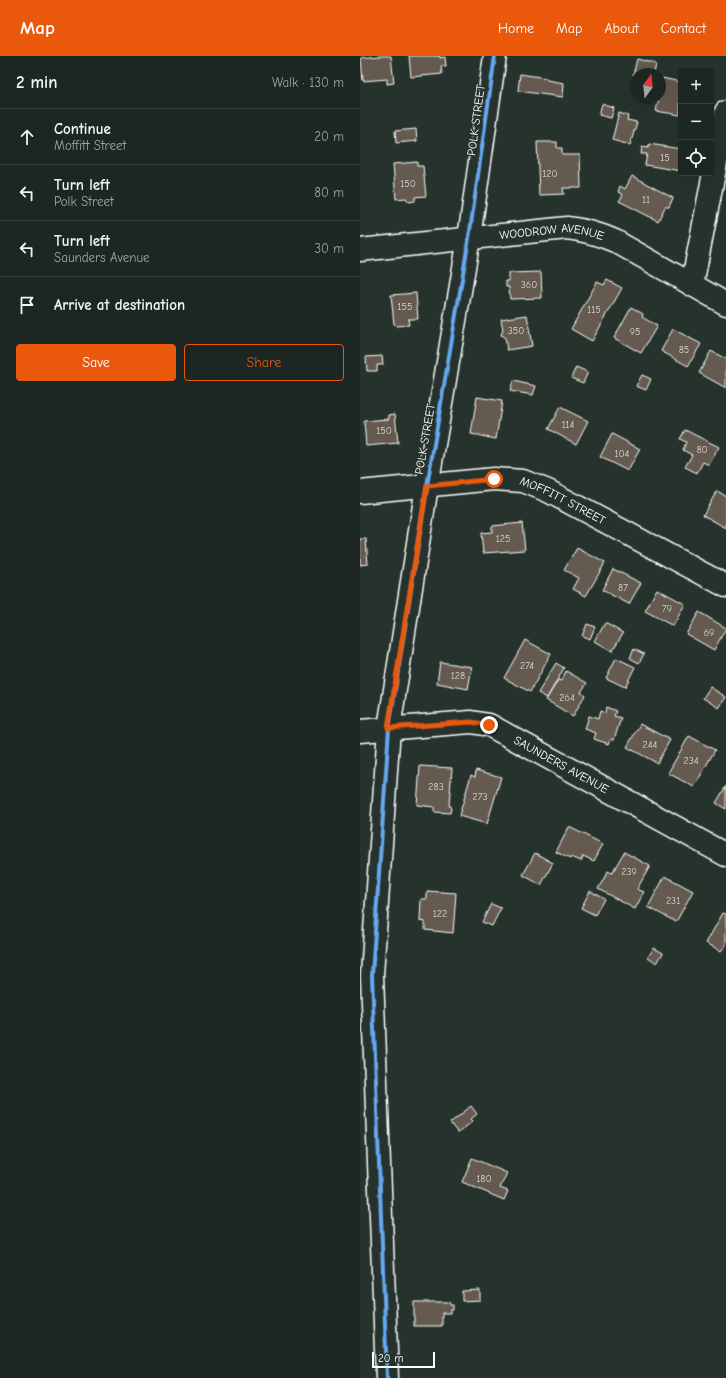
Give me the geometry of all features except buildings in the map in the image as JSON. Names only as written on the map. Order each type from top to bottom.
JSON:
[{"type":"street","name":"POLK STREET","points":[[387,1378],[366,976],[388,728],[469,238],[495,56]]},
{"type":"street","points":[[692,285],[726,112]]},
{"type":"street","name":"WOODROW AVENUE","points":[[360,250],[567,228],[584,230],[601,234],[615,241],[726,304]]},
{"type":"street","name":"MOFFITT STREET","points":[[360,492],[494,479],[523,481],[548,491],[726,586]]},
{"type":"street","name":"SAUNDERS AVENUE","points":[[360,731],[471,722],[489,725],[726,855]]},
{"type":"cycle path","points":[[387,1378],[372,975],[389,728],[427,486],[469,238],[495,56]]},
{"type":"route","points":[[489,725],[471,722],[388,728],[427,486],[494,479]]}]
